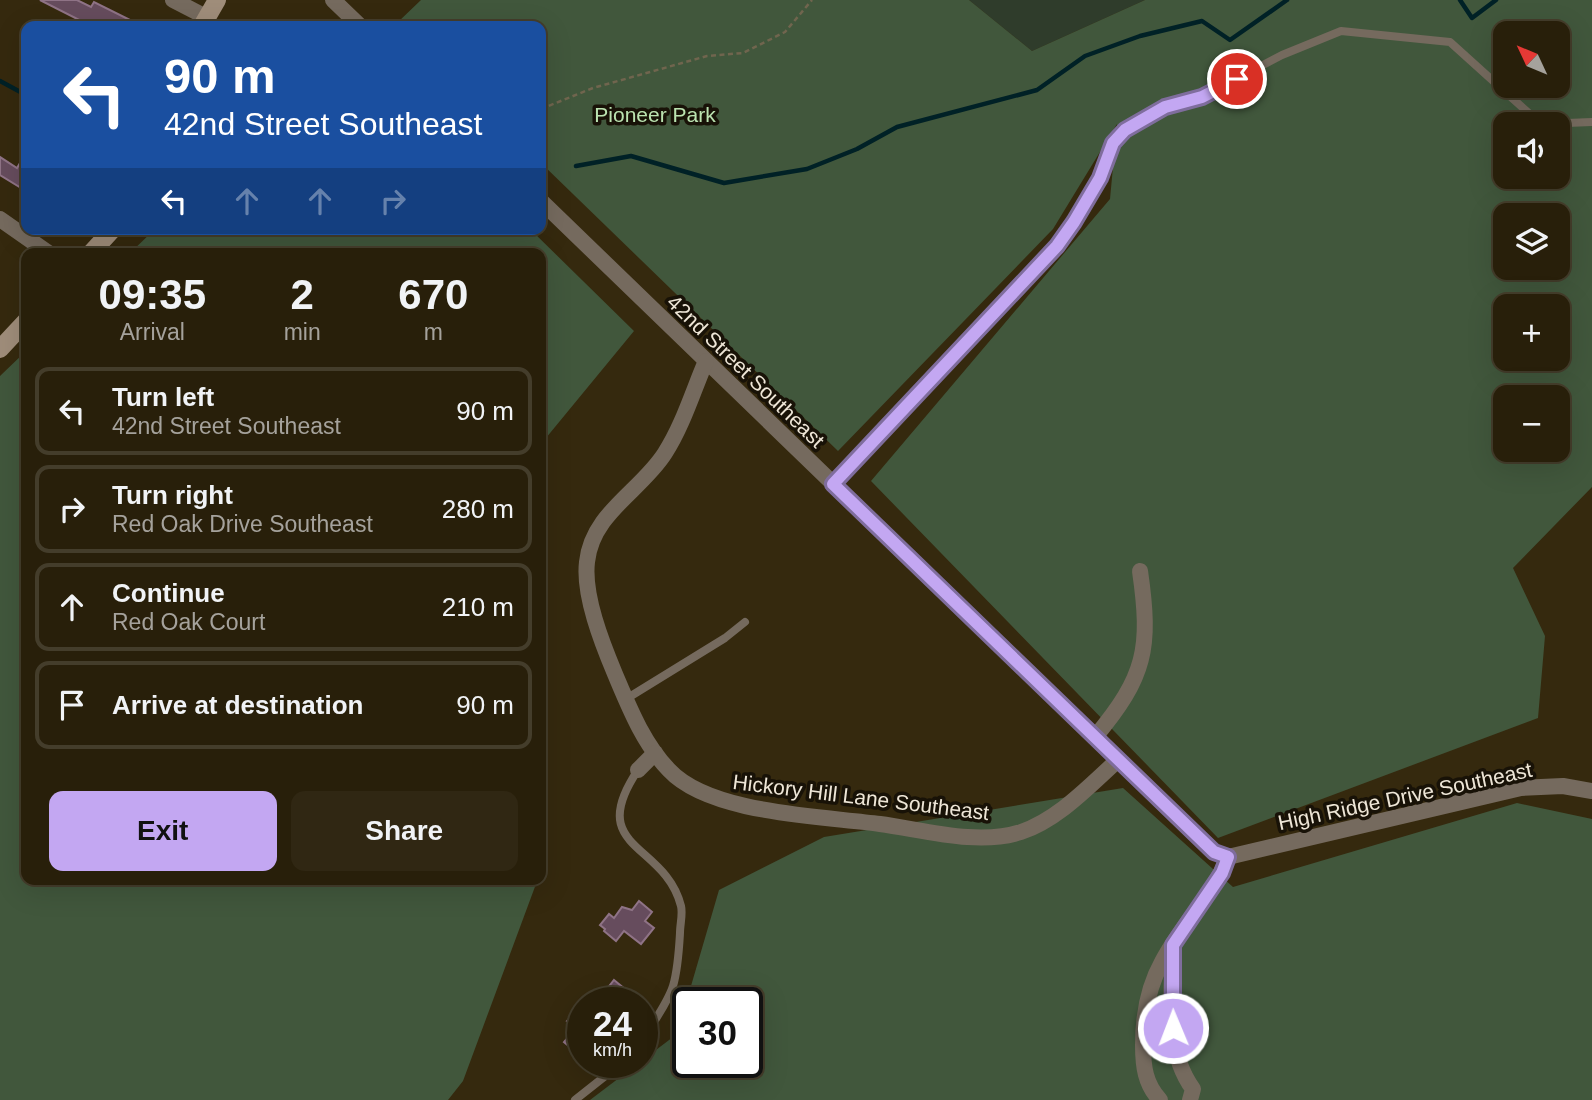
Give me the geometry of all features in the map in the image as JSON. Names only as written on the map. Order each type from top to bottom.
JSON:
[{"type":"street","points":[[173,0],[203,21]]},
{"type":"street","points":[[205,21],[217,0]]},
{"type":"street","points":[[333,0],[355,21]]},
{"type":"street","points":[[833,484],[1057,246],[1100,178]]},
{"type":"street","name":"42nd Street Southeast","points":[[546,206],[1214,852],[1228,857]]},
{"type":"street","points":[[0,219],[21,234]]},
{"type":"street","points":[[23,235],[41,248]]},
{"type":"street","points":[[96,248],[107,235]]},
{"type":"street","points":[[0,349],[21,326]]},
{"type":"street","name":"Hickory Hill Lane Southeast","points":[[706,361],[667,449],[653,470],[604,519],[590,543],[587,564],[588,586],[602,641],[626,699],[655,753],[669,771],[690,787],[713,798],[754,807],[973,837],[1021,832],[1049,818],[1118,760]]},
{"type":"street","points":[[1094,737],[1118,708],[1139,666],[1146,642],[1146,617],[1140,571]]},
{"type":"street","points":[[638,770],[655,753]]},
{"type":"street","name":"High Ridge Drive Southeast","points":[[1228,857],[1521,788],[1563,786],[1592,791]]},
{"type":"street","points":[[1160,1100],[1152,1092],[1143,1068],[1143,1035],[1150,990],[1162,961],[1222,873],[1228,857]]},
{"type":"street","points":[[1173,945],[1173,1028],[1177,1057],[1194,1088],[1190,1100]]},
{"type":"lane","points":[[1100,178],[1113,143],[1137,121],[1165,107],[1202,97],[1341,30],[1450,42],[1532,116],[1567,123],[1592,122]]},
{"type":"lane","points":[[626,699],[716,644],[745,622]]},
{"type":"lane","points":[[638,770],[625,789],[617,813],[623,831],[670,881],[681,907],[679,953],[673,987],[658,1014]]},
{"type":"lane","points":[[575,1100],[603,1078]]},
{"type":"path","points":[[546,107],[593,88],[707,56],[743,53],[785,32],[812,0]]},
{"type":"green space","name":"Pioneer Park","points":[[421,0],[969,0],[1032,51],[1145,0],[1592,0],[1592,487],[1513,568],[1545,636],[1538,718],[1218,838],[871,481],[1110,199],[1117,124],[1053,229],[838,451],[546,168],[546,21],[399,21]]},
{"type":"green space","points":[[969,0],[1145,0],[1032,51]]},
{"type":"green space","points":[[149,235],[536,235],[634,331],[546,438],[546,248],[135,248]]},
{"type":"green space","points":[[21,356],[21,885],[536,885],[463,1081],[448,1100],[0,1100],[0,376]]},
{"type":"green space","points":[[1123,788],[1233,887],[1517,803],[1592,819],[1592,1100],[590,1100],[619,1078],[658,1078],[658,1048],[672,1038],[672,1078],[763,1078],[763,987],[691,987],[719,890],[824,837]]},
{"type":"building","points":[[40,0],[77,0],[91,7],[94,2],[132,21],[81,21]]},
{"type":"building","points":[[0,157],[17,168],[21,161],[21,188],[0,175]]},
{"type":"building","points":[[639,901],[652,912],[645,921],[654,928],[641,944],[624,931],[616,941],[600,925],[609,914],[614,918],[622,907],[632,910]]},
{"type":"building","points":[[614,980],[622,987],[609,987]]},
{"type":"waterway","points":[[576,166],[631,156],[724,183],[807,169],[857,149],[897,127],[1037,90],[1085,56],[1140,36],[1202,21],[1230,40],[1287,0]]},
{"type":"waterway","points":[[1460,0],[1472,18],[1496,0]]},
{"type":"waterway","points":[[0,81],[21,92]]},
{"type":"route","points":[[1173,1028],[1173,945],[1222,873],[1228,857],[1214,852],[833,484],[1057,246],[1100,178],[1113,143],[1125,130],[1165,107],[1185,104],[1237,79]]}]
